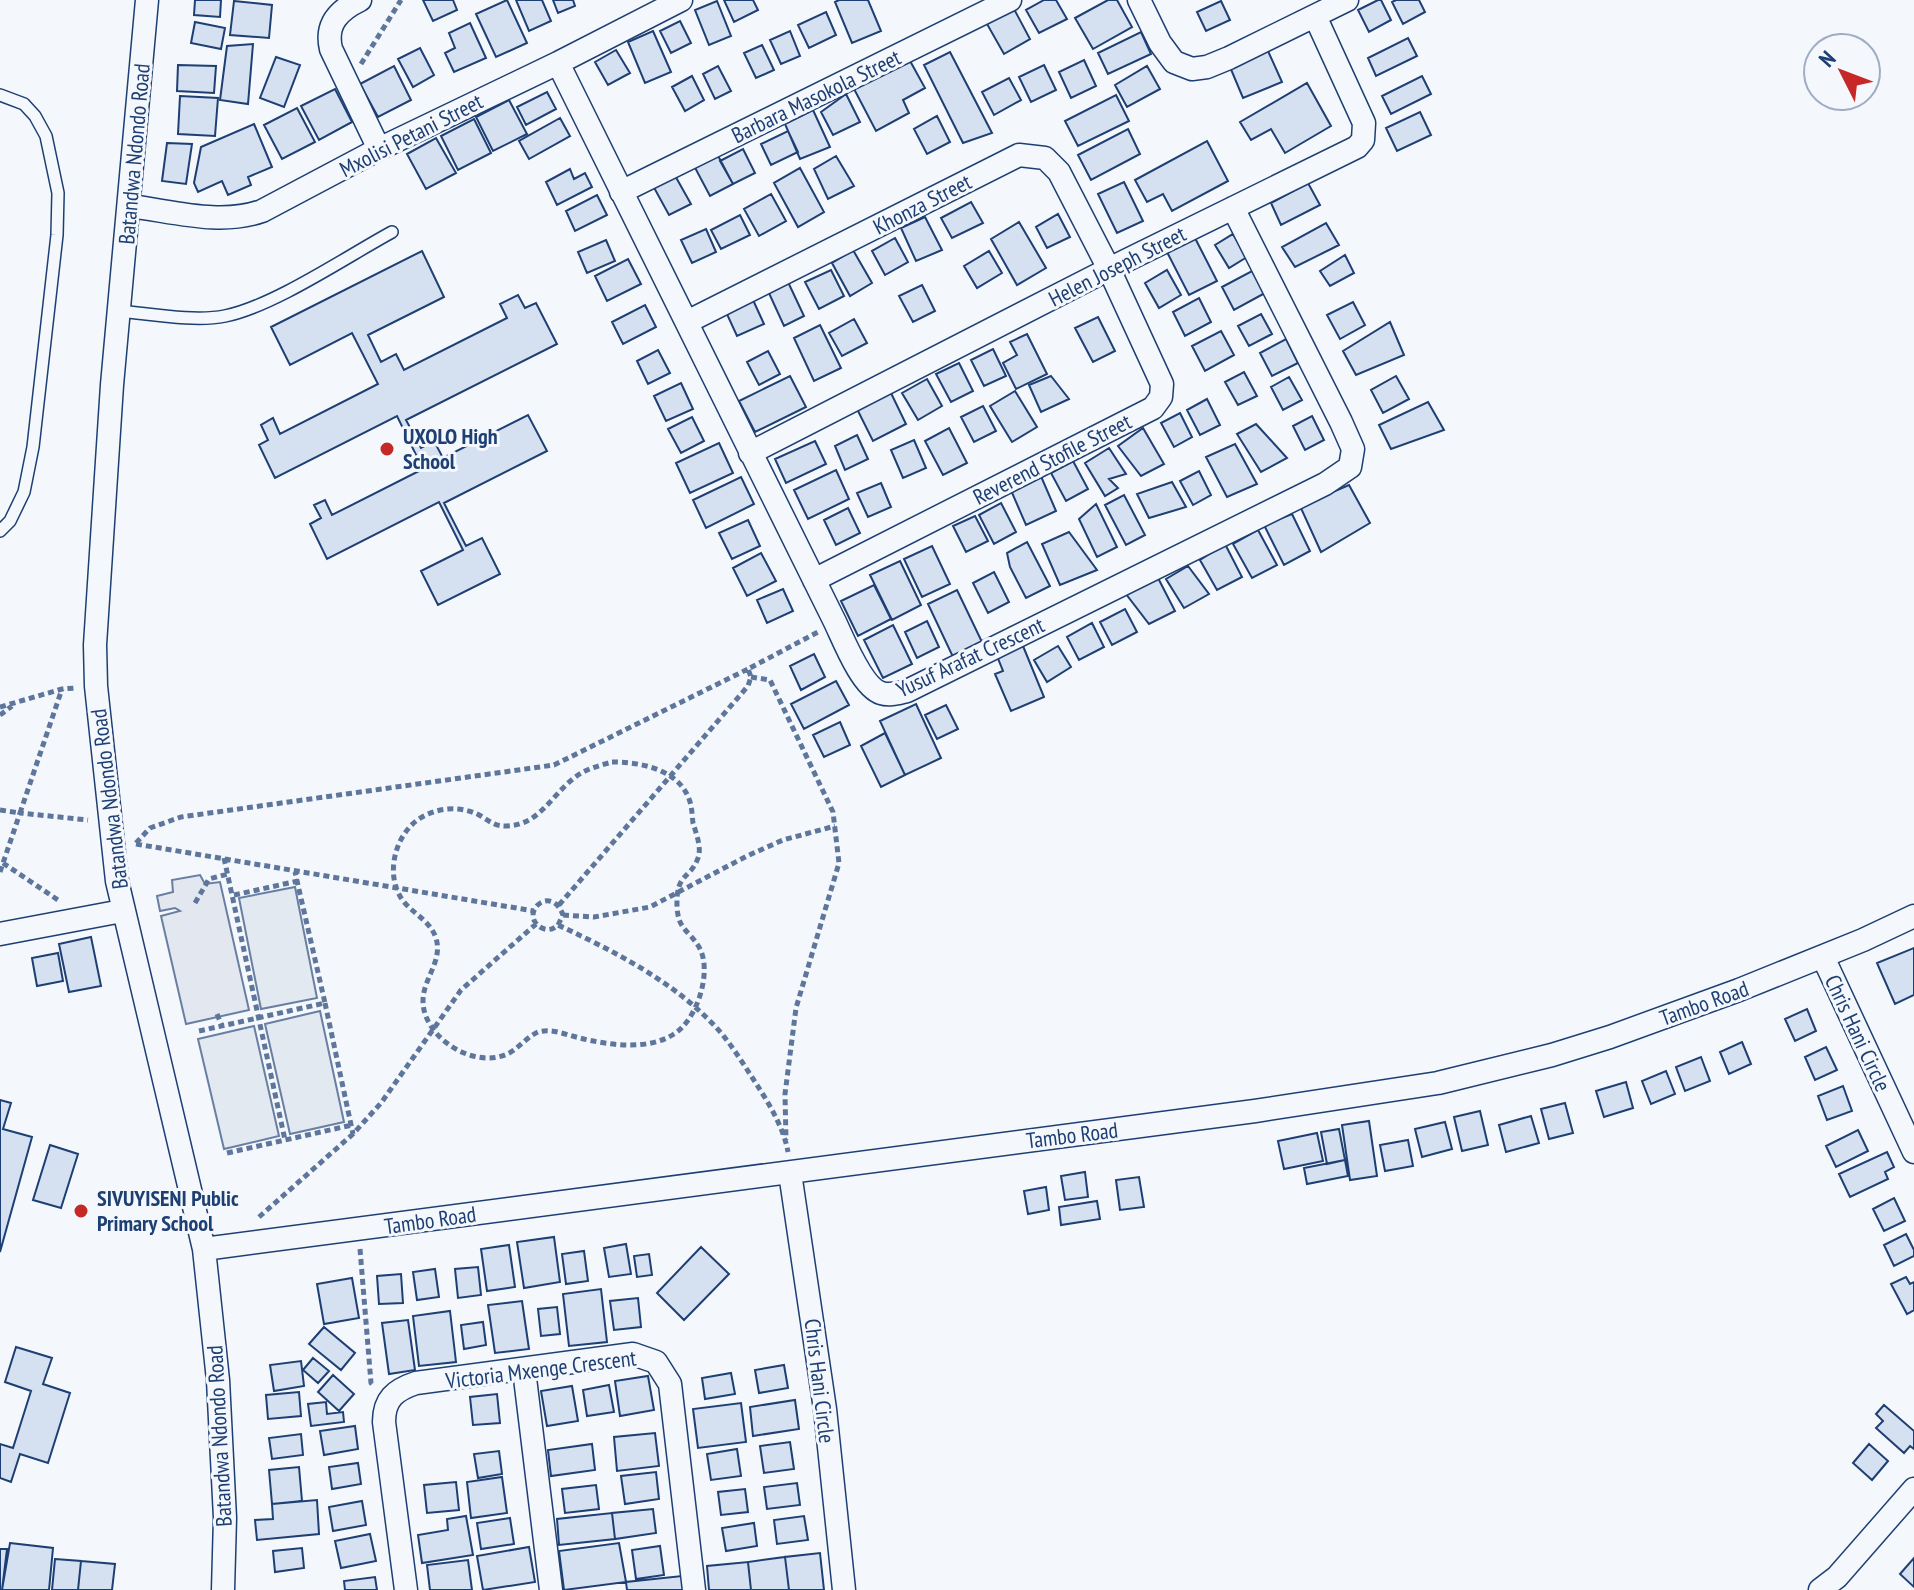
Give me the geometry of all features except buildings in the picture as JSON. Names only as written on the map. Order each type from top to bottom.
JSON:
[{"type":"street","name":"Batandwa Ndondo Road","points":[[147,0],[112,385],[95,645],[96,686],[109,820],[124,847],[122,911],[204,1249],[221,1426],[225,1518],[223,1590]]},
{"type":"street","points":[[360,0],[338,14],[331,24],[328,37],[379,149]]},
{"type":"street","name":"Mxolisi Petani Street","points":[[129,206],[242,218],[285,200],[379,149],[681,0]]},
{"type":"street","name":"Barbara Masokola Street","points":[[621,192],[1010,0]]},
{"type":"street","points":[[1139,0],[1160,43],[1174,62],[1192,69],[1229,58],[1347,0]]},
{"type":"street","name":"Helen Joseph Street","points":[[750,453],[1109,269],[1357,147],[1363,140],[1364,123],[1315,16]]},
{"type":"street","name":"Yusuf Arafat Crescent","points":[[558,63],[864,679],[873,689],[893,695],[1311,491],[1350,467],[1353,449],[1341,422],[1233,208]]},
{"type":"street","name":"Khonza Street","points":[[687,322],[1019,155],[1045,158],[1059,172],[1109,269]]},
{"type":"street","name":"Reverend Stofile Street","points":[[814,580],[1153,408],[1161,397],[1162,384],[1109,269]]},
{"type":"street","points":[[0,934],[82,916],[122,911]]},
{"type":"street","name":"Tambo Road","points":[[204,1249],[1255,1111],[1438,1083],[1552,1055],[1610,1037],[1823,957],[1914,916]]},
{"type":"street","name":"Chris Hani Circle","points":[[1823,957],[1914,1152]]},
{"type":"street","name":"Chris Hani Circle","points":[[790,1173],[823,1395],[844,1590]]},
{"type":"street","name":"Victoria Mxenge Crescent","points":[[387,1401],[394,1393],[416,1383],[633,1354],[646,1356],[663,1370],[670,1384],[694,1590]]},
{"type":"street","points":[[524,1370],[551,1590]]},
{"type":"street","points":[[387,1401],[384,1422],[406,1590]]},
{"type":"street","points":[[1820,1590],[1853,1560],[1914,1489]]},
{"type":"lane","points":[[0,95],[24,104],[35,116],[46,136],[58,193],[57,235],[33,447],[24,492],[10,521],[0,531]]},
{"type":"lane","points":[[120,311],[223,316],[249,309],[392,232]]},
{"type":"path","points":[[348,86],[401,0]]},
{"type":"path","points":[[124,847],[150,828],[181,817],[554,765],[748,669],[835,622]]},
{"type":"path","points":[[559,905],[748,686],[751,677],[748,669]]},
{"type":"path","points":[[751,677],[770,680],[833,812],[839,863],[796,1008],[785,1094],[790,1173]]},
{"type":"path","points":[[0,707],[62,689],[0,872]]},
{"type":"path","points":[[0,715],[16,703]]},
{"type":"path","points":[[612,762],[634,762],[669,775],[690,800],[700,855],[695,865],[682,877],[677,893],[678,916],[683,930],[700,948],[704,963],[703,981],[687,1023],[673,1035],[643,1045],[613,1044],[559,1032],[539,1032],[511,1052],[493,1057],[460,1052],[448,1045],[424,1012],[423,998],[438,958],[437,941],[431,926],[404,901],[397,888],[394,863],[396,845],[410,827],[424,815],[441,809],[460,809],[506,826],[527,821],[546,809],[574,778],[592,767],[612,762]]},
{"type":"path","points":[[0,810],[109,820]]},
{"type":"path","points":[[563,915],[594,917],[650,907],[783,840],[835,826]]},
{"type":"path","points":[[124,847],[224,858],[534,911]]},
{"type":"path","points":[[224,858],[285,1140]]},
{"type":"path","points":[[2,862],[82,916]]},
{"type":"path","points":[[295,871],[353,1134]]},
{"type":"path","points":[[195,903],[209,879],[228,874]]},
{"type":"path","points":[[234,895],[298,881]]},
{"type":"path","points":[[542,901],[559,905],[563,915],[558,925],[544,930],[536,924],[534,911],[542,901]]},
{"type":"path","points":[[250,1218],[261,1216],[353,1134],[381,1103],[461,990],[536,924]]},
{"type":"path","points":[[558,925],[656,979],[722,1034],[765,1097],[786,1140]]},
{"type":"path","points":[[199,1031],[325,1003]]},
{"type":"path","points":[[217,1014],[222,1026]]},
{"type":"path","points":[[227,1153],[352,1125]]},
{"type":"path","points":[[358,1229],[371,1383],[387,1401]]},
{"type":"shaded area","points":[[200,875],[205,884],[220,882],[249,1010],[186,1024],[161,916],[180,911],[175,908],[160,911],[157,896],[173,892],[172,880]]},
{"type":"shaded area","points":[[295,887],[317,998],[261,1009],[239,898]]},
{"type":"shaded area","points":[[320,1011],[344,1122],[290,1134],[265,1024]]},
{"type":"shaded area","points":[[254,1026],[279,1136],[224,1149],[198,1039]]},
{"type":"place","name":"UXOLO High School","points":[[387,449]]},
{"type":"place","name":"SIVUYISENI Public Primary School","points":[[81,1211]]}]
